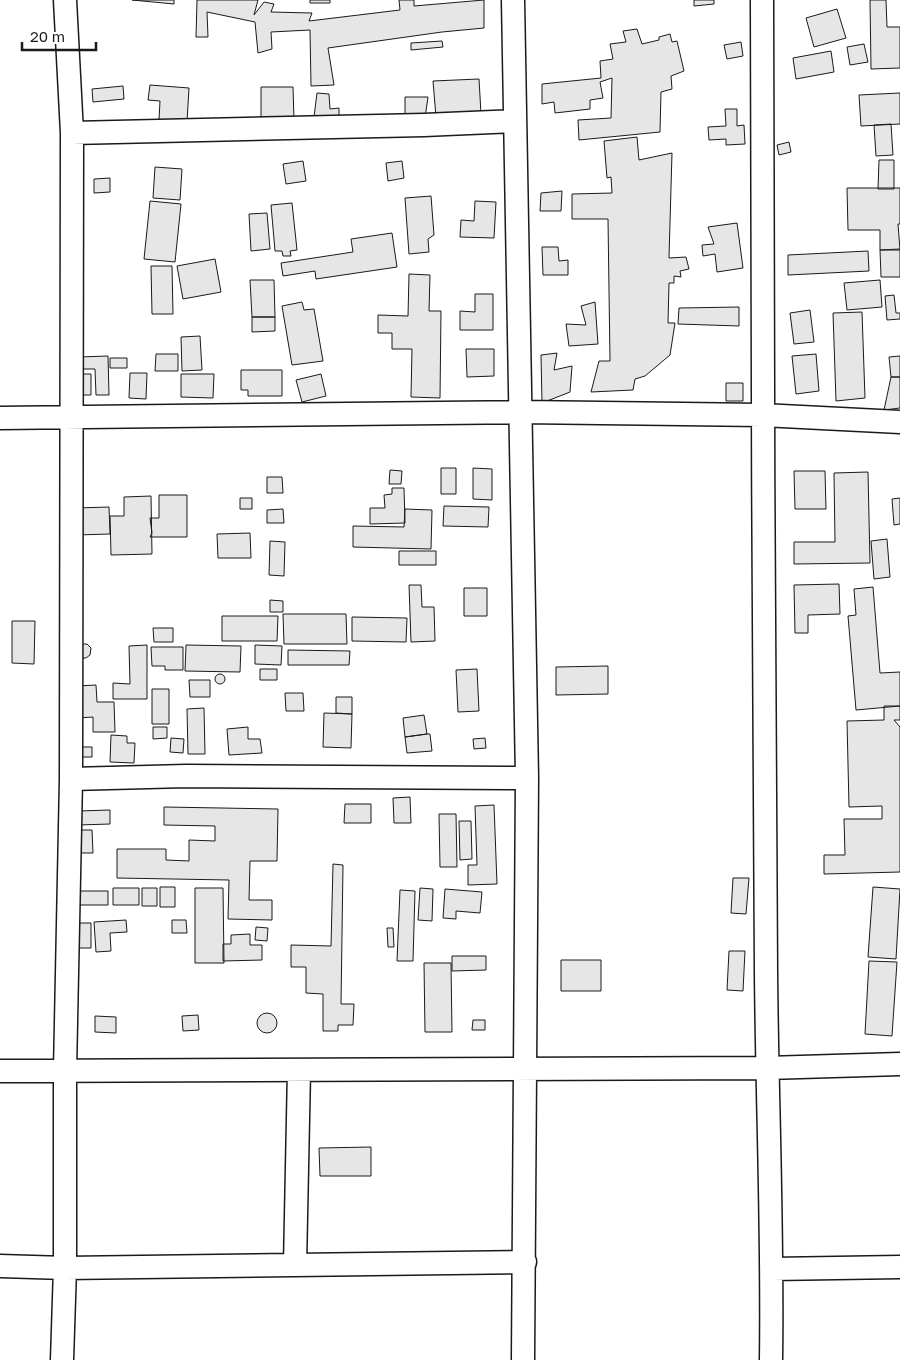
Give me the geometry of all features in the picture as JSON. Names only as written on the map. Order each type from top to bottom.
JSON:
[{"type":"street","points":[[62,1360],[65,1268],[65,1071],[71,779],[72,133],[66,0]]},
{"type":"street","points":[[513,0],[527,778],[523,1360]]},
{"type":"street","points":[[762,0],[762,415],[767,1068],[772,1269],[771,1360]]},
{"type":"street","points":[[72,133],[405,126],[516,121]]},
{"type":"street","points":[[0,418],[521,412],[762,415],[900,422]]},
{"type":"street","points":[[71,779],[186,776],[527,778]]},
{"type":"street","points":[[0,1071],[767,1068],[900,1064]]},
{"type":"street","points":[[295,1265],[299,1070]]},
{"type":"street","points":[[0,1266],[65,1268],[524,1262]]},
{"type":"street","points":[[772,1269],[900,1267]]},
{"type":"building","points":[[132,0],[174,0],[174,4]]},
{"type":"building","points":[[197,0],[258,0],[254,15],[264,2],[274,4],[271,12],[312,13],[309,21],[400,10],[399,0],[414,0],[414,6],[484,0],[484,28],[328,48],[334,85],[311,86],[310,30],[271,32],[272,49],[258,53],[255,22],[207,12],[208,37],[196,37]]},
{"type":"building","points":[[310,0],[330,0],[330,3],[310,3]]},
{"type":"building","points":[[694,0],[714,0],[714,4],[694,6]]},
{"type":"building","points":[[870,0],[886,0],[887,27],[900,27],[900,68],[871,69]]},
{"type":"building","points":[[837,9],[846,38],[814,47],[806,18]]},
{"type":"building","points":[[637,29],[642,44],[659,40],[659,37],[670,34],[672,42],[677,41],[684,71],[671,76],[672,89],[661,92],[660,132],[579,140],[578,120],[611,118],[612,78],[600,82],[603,98],[590,100],[590,109],[555,113],[554,102],[542,104],[542,84],[601,78],[600,61],[613,59],[610,44],[626,42],[623,31]]},
{"type":"building","points":[[442,41],[443,47],[411,50],[411,43]]},
{"type":"building","points":[[741,42],[743,56],[727,59],[724,45]]},
{"type":"building","points":[[864,44],[868,62],[850,65],[847,47]]},
{"type":"building","points":[[831,51],[834,72],[796,79],[793,58]]},
{"type":"building","points":[[479,79],[481,114],[436,117],[433,81]]},
{"type":"building","points":[[150,85],[189,88],[187,122],[159,120],[160,101],[148,100]]},
{"type":"building","points":[[123,86],[124,99],[93,102],[92,89]]},
{"type":"building","points":[[261,87],[293,87],[294,120],[261,120]]},
{"type":"building","points":[[317,93],[329,94],[330,109],[339,108],[339,119],[314,117]]},
{"type":"building","points":[[900,93],[900,124],[861,126],[859,95]]},
{"type":"building","points":[[405,97],[428,97],[424,125],[405,124]]},
{"type":"building","points":[[725,109],[737,109],[737,126],[744,125],[745,144],[726,145],[726,139],[709,140],[708,127],[726,126]]},
{"type":"building","points":[[891,124],[893,155],[876,156],[874,125]]},
{"type":"building","points":[[637,137],[639,160],[672,153],[669,258],[686,257],[689,269],[680,271],[681,277],[674,276],[674,283],[669,283],[668,323],[675,323],[670,355],[645,376],[635,379],[633,390],[591,392],[599,361],[610,361],[608,219],[572,219],[572,194],[612,193],[611,177],[607,178],[604,141]]},
{"type":"building","points":[[789,142],[791,152],[779,155],[777,145]]},
{"type":"building","points":[[879,160],[894,160],[894,189],[878,189]]},
{"type":"building","points":[[303,161],[306,181],[286,184],[283,164]]},
{"type":"building","points":[[402,161],[404,178],[388,181],[386,163]]},
{"type":"building","points":[[155,167],[182,169],[180,200],[153,198]]},
{"type":"building","points":[[110,178],[110,192],[94,193],[94,179]]},
{"type":"building","points":[[847,188],[900,188],[900,224],[898,224],[900,250],[880,250],[880,230],[848,230]]},
{"type":"building","points":[[562,191],[561,211],[540,211],[541,193]]},
{"type":"building","points":[[431,196],[434,235],[428,239],[429,252],[409,254],[405,198]]},
{"type":"building","points":[[150,201],[181,204],[175,262],[144,259]]},
{"type":"building","points":[[475,201],[496,202],[494,238],[460,237],[461,220],[474,221]]},
{"type":"building","points":[[292,203],[297,250],[290,251],[291,256],[283,256],[282,251],[275,251],[271,205]]},
{"type":"building","points":[[267,213],[270,249],[251,251],[249,214]]},
{"type":"building","points":[[737,223],[743,268],[717,272],[715,254],[703,256],[702,245],[714,244],[708,227]]},
{"type":"building","points":[[392,233],[397,267],[316,279],[315,271],[283,276],[281,263],[353,252],[351,239]]},
{"type":"building","points":[[542,247],[558,247],[559,261],[568,260],[568,275],[543,275]]},
{"type":"building","points":[[900,249],[900,277],[881,277],[880,250]]},
{"type":"building","points":[[868,251],[869,271],[788,275],[788,255]]},
{"type":"building","points":[[215,259],[221,292],[183,299],[177,266]]},
{"type":"building","points":[[151,266],[172,266],[173,314],[152,314]]},
{"type":"building","points":[[409,274],[430,275],[429,311],[441,311],[440,398],[411,397],[412,349],[392,349],[392,333],[378,333],[378,315],[408,316]]},
{"type":"building","points":[[250,280],[274,280],[275,317],[252,317]]},
{"type":"building","points":[[880,280],[882,307],[847,310],[844,283]]},
{"type":"building","points":[[475,294],[493,294],[493,330],[460,330],[460,311],[475,312]]},
{"type":"building","points":[[894,295],[896,313],[900,313],[900,319],[887,320],[885,296]]},
{"type":"building","points":[[302,302],[304,310],[314,309],[323,361],[292,365],[282,306]]},
{"type":"building","points":[[595,302],[598,344],[569,346],[566,324],[586,325],[581,306]]},
{"type":"building","points":[[739,307],[739,326],[678,324],[679,308]]},
{"type":"building","points":[[810,310],[814,342],[794,344],[790,313]]},
{"type":"building","points":[[862,312],[865,398],[836,401],[833,313]]},
{"type":"building","points":[[252,317],[275,317],[275,331],[252,332]]},
{"type":"building","points":[[200,336],[202,370],[182,371],[181,337]]},
{"type":"building","points":[[466,349],[494,349],[494,376],[467,377]]},
{"type":"building","points":[[557,353],[554,370],[572,366],[570,392],[542,403],[541,355]]},
{"type":"building","points":[[156,354],[178,354],[178,371],[155,371]]},
{"type":"building","points":[[816,354],[819,391],[796,394],[792,356]]},
{"type":"building","points":[[108,356],[109,395],[96,395],[95,369],[78,369],[78,357]]},
{"type":"building","points":[[900,356],[900,377],[891,377],[889,357]]},
{"type":"building","points":[[110,358],[127,358],[127,368],[110,368]]},
{"type":"building","points":[[241,370],[282,370],[282,396],[248,396],[248,390],[241,390]]},
{"type":"building","points":[[130,373],[147,373],[146,399],[129,398]]},
{"type":"building","points":[[77,374],[91,374],[91,395],[77,395]]},
{"type":"building","points":[[181,374],[214,374],[213,398],[181,397]]},
{"type":"building","points":[[321,374],[326,396],[302,402],[296,380]]},
{"type":"building","points":[[891,377],[900,377],[900,408],[884,410]]},
{"type":"building","points":[[726,383],[743,383],[743,401],[726,401]]},
{"type":"building","points":[[441,468],[456,468],[456,494],[441,494]]},
{"type":"building","points":[[473,468],[492,469],[492,500],[473,499]]},
{"type":"building","points":[[390,470],[402,471],[401,484],[389,484]]},
{"type":"building","points":[[794,471],[825,471],[826,509],[795,509]]},
{"type":"building","points":[[868,472],[870,563],[794,564],[794,542],[835,542],[834,473]]},
{"type":"building","points":[[267,477],[282,477],[283,493],[267,493]]},
{"type":"building","points":[[392,488],[404,488],[405,523],[370,524],[370,508],[385,508],[384,495],[392,494]]},
{"type":"building","points":[[159,495],[187,495],[187,537],[150,537],[152,533],[150,518],[159,518]]},
{"type":"building","points":[[151,496],[152,554],[111,555],[110,516],[124,516],[124,497]]},
{"type":"building","points":[[240,498],[252,498],[252,509],[240,509]]},
{"type":"building","points":[[900,498],[900,524],[894,525],[892,499]]},
{"type":"building","points":[[444,506],[489,507],[488,527],[443,526]]},
{"type":"building","points":[[109,507],[110,534],[76,535],[75,508]]},
{"type":"building","points":[[283,509],[284,523],[267,523],[267,510]]},
{"type":"building","points":[[405,509],[432,510],[431,549],[353,547],[353,526],[404,527]]},
{"type":"building","points":[[250,533],[251,558],[218,558],[217,534]]},
{"type":"building","points":[[887,539],[890,577],[874,579],[871,541]]},
{"type":"building","points":[[270,541],[285,542],[284,576],[269,575]]},
{"type":"building","points":[[399,551],[436,551],[436,565],[399,565]]},
{"type":"building","points":[[839,584],[840,614],[808,615],[808,633],[795,633],[794,585]]},
{"type":"building","points":[[409,585],[421,585],[422,607],[434,607],[435,641],[411,642]]},
{"type":"building","points":[[873,587],[880,673],[900,672],[900,706],[856,710],[848,616],[856,615],[854,589]]},
{"type":"building","points":[[464,588],[487,588],[487,616],[464,616]]},
{"type":"building","points":[[270,600],[283,601],[283,612],[270,612]]},
{"type":"building","points":[[283,614],[346,614],[347,644],[284,644]]},
{"type":"building","points":[[222,616],[278,616],[277,641],[222,641]]},
{"type":"building","points":[[352,617],[407,618],[406,642],[352,641]]},
{"type":"building","points":[[12,621],[35,621],[34,664],[12,663]]},
{"type":"building","points":[[153,628],[173,628],[173,642],[154,642]]},
{"type":"building","points":[[82,644],[87,644],[91,648],[90,655],[86,658],[81,658]]},
{"type":"building","points":[[147,645],[147,699],[113,699],[113,683],[130,684],[129,646]]},
{"type":"building","points":[[186,645],[241,646],[240,672],[185,671]]},
{"type":"building","points":[[255,645],[282,646],[281,665],[255,664]]},
{"type":"building","points":[[151,647],[183,647],[183,670],[165,670],[165,666],[152,666]]},
{"type":"building","points":[[288,650],[350,651],[349,665],[288,665]]},
{"type":"building","points":[[608,666],[608,694],[556,695],[556,667]]},
{"type":"building","points":[[260,669],[277,669],[277,680],[260,680]]},
{"type":"building","points":[[477,669],[479,711],[458,712],[456,670]]},
{"type":"building","points":[[220,674],[225,679],[220,684],[215,679]]},
{"type":"building","points":[[189,680],[210,680],[210,697],[190,697]]},
{"type":"building","points":[[96,685],[97,702],[114,702],[115,732],[93,732],[93,717],[78,718],[77,686]]},
{"type":"building","points":[[152,689],[169,689],[169,724],[152,724]]},
{"type":"building","points":[[285,693],[303,693],[304,711],[286,711]]},
{"type":"building","points":[[336,697],[352,697],[352,714],[336,713]]},
{"type":"building","points":[[884,706],[900,706],[900,720],[894,720],[900,727],[900,872],[824,874],[824,855],[845,855],[844,819],[882,819],[882,806],[849,807],[847,721],[884,720]]},
{"type":"building","points":[[204,708],[205,754],[188,754],[187,709]]},
{"type":"building","points":[[324,713],[352,714],[351,748],[323,747]]},
{"type":"building","points":[[424,715],[427,734],[405,737],[403,718]]},
{"type":"building","points":[[153,727],[167,727],[167,738],[153,739]]},
{"type":"building","points":[[248,727],[248,739],[260,739],[262,753],[229,755],[227,729]]},
{"type":"building","points":[[430,734],[432,751],[407,753],[405,737]]},
{"type":"building","points":[[111,735],[127,736],[127,743],[135,743],[134,763],[110,762]]},
{"type":"building","points":[[171,738],[184,739],[183,753],[170,752]]},
{"type":"building","points":[[485,738],[486,748],[474,749],[473,739]]},
{"type":"building","points":[[81,747],[92,747],[92,757],[82,757]]},
{"type":"building","points":[[410,797],[411,823],[394,823],[393,798]]},
{"type":"building","points":[[345,804],[371,804],[371,823],[344,823]]},
{"type":"building","points":[[494,805],[497,884],[468,885],[468,865],[477,865],[475,806]]},
{"type":"building","points":[[164,807],[278,809],[277,861],[250,861],[249,900],[272,900],[272,920],[228,919],[229,880],[117,878],[117,849],[166,849],[166,860],[189,861],[189,840],[215,841],[215,826],[164,825]]},
{"type":"building","points":[[110,810],[110,824],[78,825],[78,811]]},
{"type":"building","points":[[439,814],[456,814],[457,867],[440,867]]},
{"type":"building","points":[[459,821],[471,821],[472,859],[460,860]]},
{"type":"building","points":[[77,830],[92,830],[93,853],[78,853]]},
{"type":"building","points":[[333,864],[343,865],[341,1004],[354,1004],[353,1025],[338,1025],[338,1031],[323,1031],[323,994],[306,993],[306,967],[291,967],[291,945],[331,946]]},
{"type":"building","points":[[733,878],[749,878],[746,914],[731,913]]},
{"type":"building","points":[[160,887],[175,887],[175,907],[160,907]]},
{"type":"building","points":[[873,887],[900,889],[896,959],[868,957]]},
{"type":"building","points":[[113,888],[139,888],[139,905],[113,905]]},
{"type":"building","points":[[142,888],[157,888],[157,906],[142,906]]},
{"type":"building","points":[[195,888],[223,888],[224,963],[195,963]]},
{"type":"building","points":[[420,888],[433,889],[432,921],[418,920]]},
{"type":"building","points":[[445,889],[482,892],[480,913],[456,911],[456,919],[443,918]]},
{"type":"building","points":[[400,890],[415,891],[413,961],[397,961]]},
{"type":"building","points":[[79,891],[108,891],[108,905],[79,905]]},
{"type":"building","points":[[126,920],[127,932],[110,933],[111,951],[96,952],[94,922]]},
{"type":"building","points":[[172,920],[186,920],[187,933],[172,933]]},
{"type":"building","points":[[79,923],[91,923],[91,948],[79,948]]},
{"type":"building","points":[[256,927],[268,928],[267,941],[255,940]]},
{"type":"building","points":[[387,928],[393,928],[394,947],[388,947]]},
{"type":"building","points":[[250,934],[250,945],[262,945],[262,960],[223,961],[223,944],[231,944],[231,935]]},
{"type":"building","points":[[729,951],[745,951],[743,991],[727,990]]},
{"type":"building","points":[[452,956],[486,956],[486,970],[452,971]]},
{"type":"building","points":[[561,960],[601,960],[601,991],[561,991]]},
{"type":"building","points":[[869,961],[897,962],[892,1036],[865,1034]]},
{"type":"building","points":[[424,963],[451,963],[452,1032],[425,1032]]},
{"type":"building","points":[[267,1013],[274,1016],[277,1023],[274,1030],[267,1033],[260,1030],[257,1023],[260,1016]]},
{"type":"building","points":[[198,1015],[199,1030],[183,1031],[182,1016]]},
{"type":"building","points":[[95,1016],[116,1017],[116,1033],[95,1032]]},
{"type":"building","points":[[473,1020],[485,1020],[485,1030],[472,1030]]},
{"type":"building","points":[[371,1147],[371,1176],[320,1176],[319,1148]]}]
